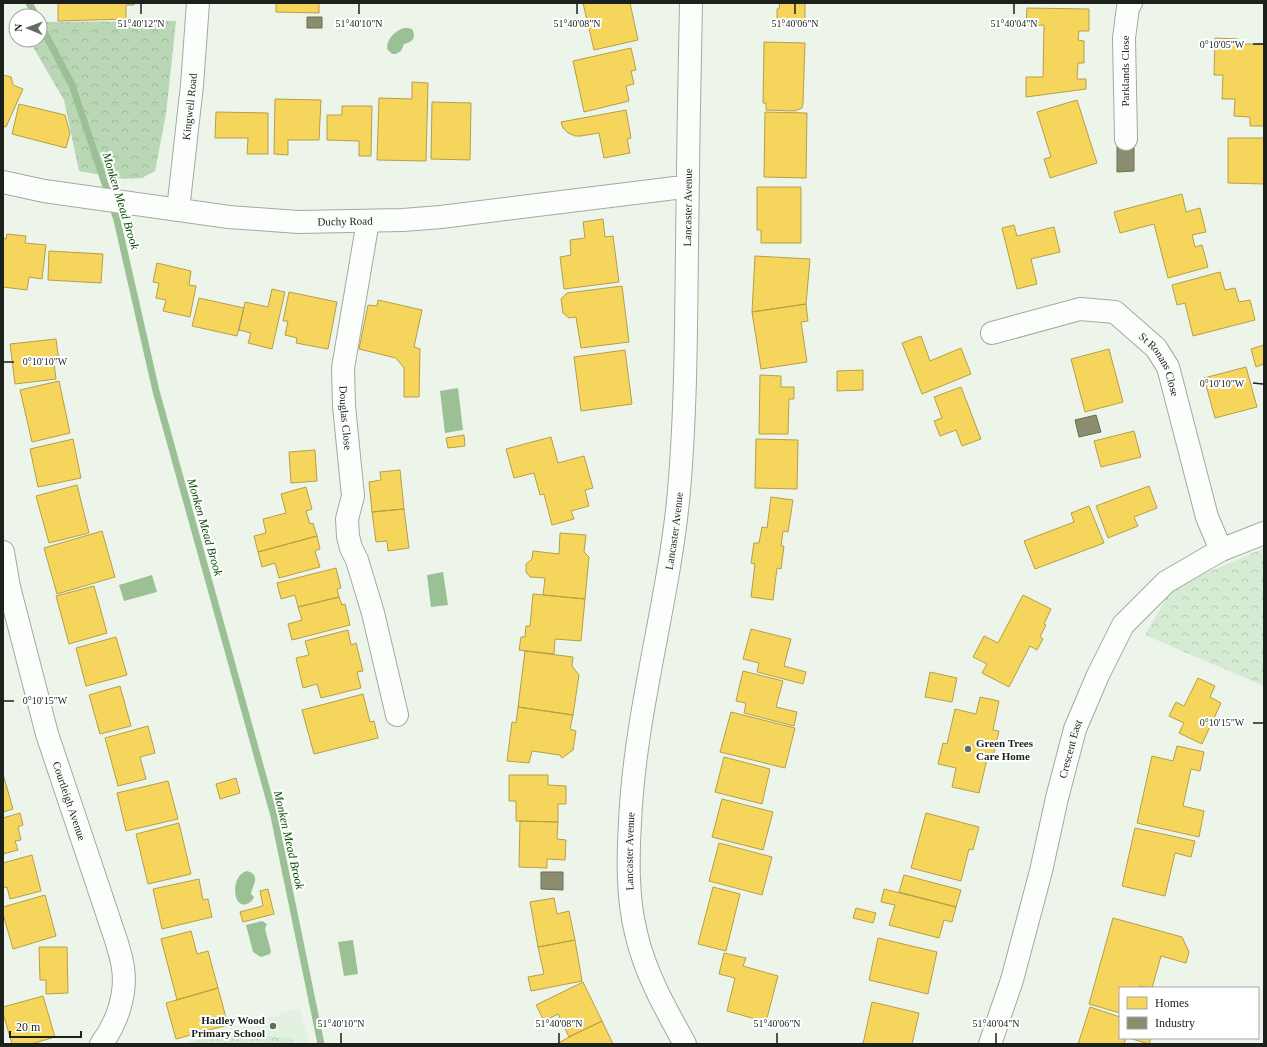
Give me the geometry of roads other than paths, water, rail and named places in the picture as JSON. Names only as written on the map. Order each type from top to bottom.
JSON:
[{"type":"street","name":"Kingwell Road","points":[[178,210],[192,85],[198,3]]},
{"type":"street","name":"Lancaster Avenue","points":[[685,1044],[657,992],[642,955],[632,916],[628,865],[631,798],[635,764],[672,552],[679,492],[683,432],[691,3]]},
{"type":"street","name":"Parklands Close","points":[[1126,139],[1124,38],[1128,7],[1131,3]]},
{"type":"street","name":"Duchy Road","points":[[3,182],[44,191],[229,217],[298,222],[403,220],[471,214],[675,188],[688,188]]},
{"type":"street","name":"Douglas Close","points":[[368,221],[343,368],[344,406],[353,496],[347,519],[348,536],[351,548],[357,560],[372,613],[397,715]]},
{"type":"street","name":"St Ronans Close","points":[[992,333],[1080,309],[1115,312],[1156,348],[1168,367],[1207,517],[1221,550]]},
{"type":"street","name":"Crescent East","points":[[990,1044],[1012,980],[1041,871],[1075,729],[1098,675],[1123,626],[1166,582],[1221,550],[1264,533]]},
{"type":"street","name":"Courtleigh Avenue","points":[[3,552],[9,586],[47,734],[123,968],[123,995],[119,1009],[112,1026],[101,1044]]},
{"type":"waterway","name":"Monken Mead Brook","points":[[29,3],[32,8]]},
{"type":"waterway","name":"Monken Mead Brook","points":[[48,39],[72,85],[117,220],[156,391],[274,816],[321,1044]]},
{"type":"place","name":"Green Trees Care Home","points":[[968,749]]},
{"type":"place","name":"Hadley Wood Primary School","points":[[273,1026]]}]
